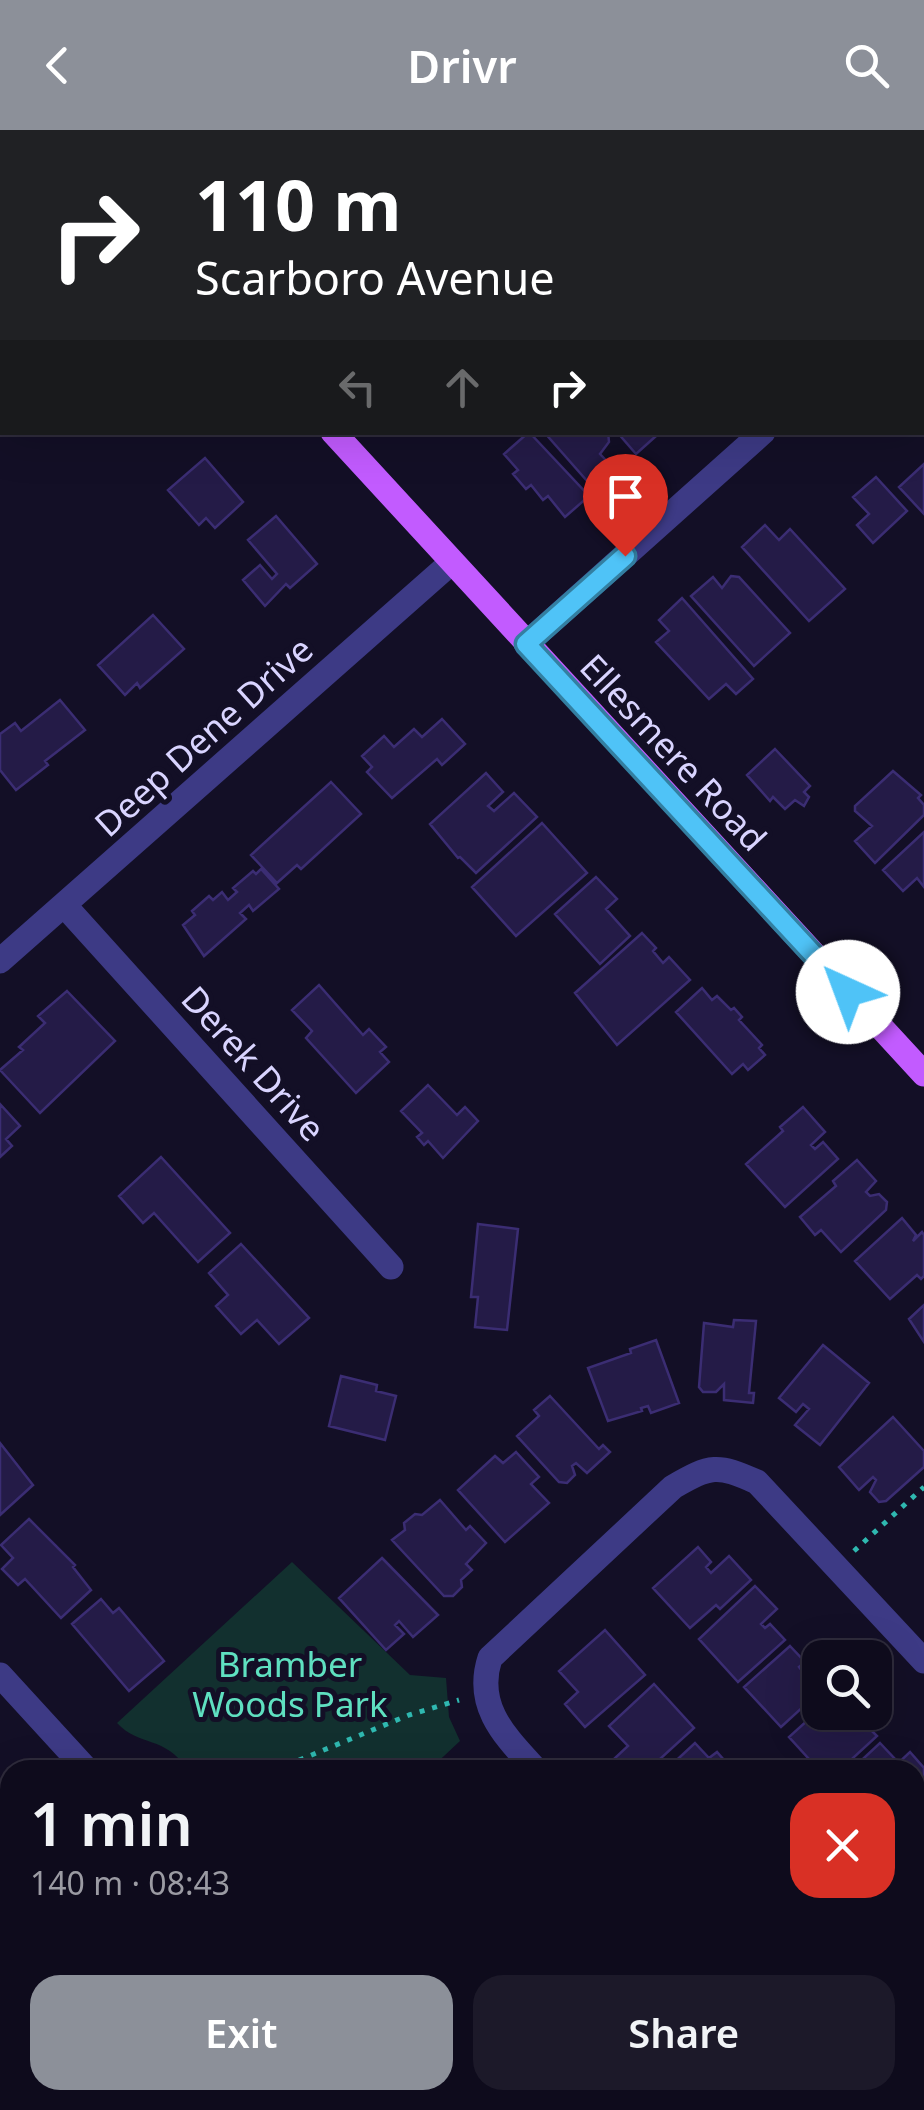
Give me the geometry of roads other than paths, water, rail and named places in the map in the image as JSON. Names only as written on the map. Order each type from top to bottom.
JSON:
[{"type":"main road","name":"Ellesmere Road","points":[[336,435],[924,1074]]},
{"type":"street","points":[[526,644],[761,435]]},
{"type":"street","name":"Deep Dene Drive","points":[[0,961],[452,562]]},
{"type":"street","name":"Derek Drive","points":[[64,906],[391,1267]]},
{"type":"street","points":[[527,1760],[490,1714],[485,1682],[490,1658],[673,1488],[700,1472],[727,1468],[757,1482],[924,1661]]},
{"type":"street","points":[[0,1674],[78,1760]]},
{"type":"park label","name":"Bramber Woods Park","points":[[290,1683]]}]
